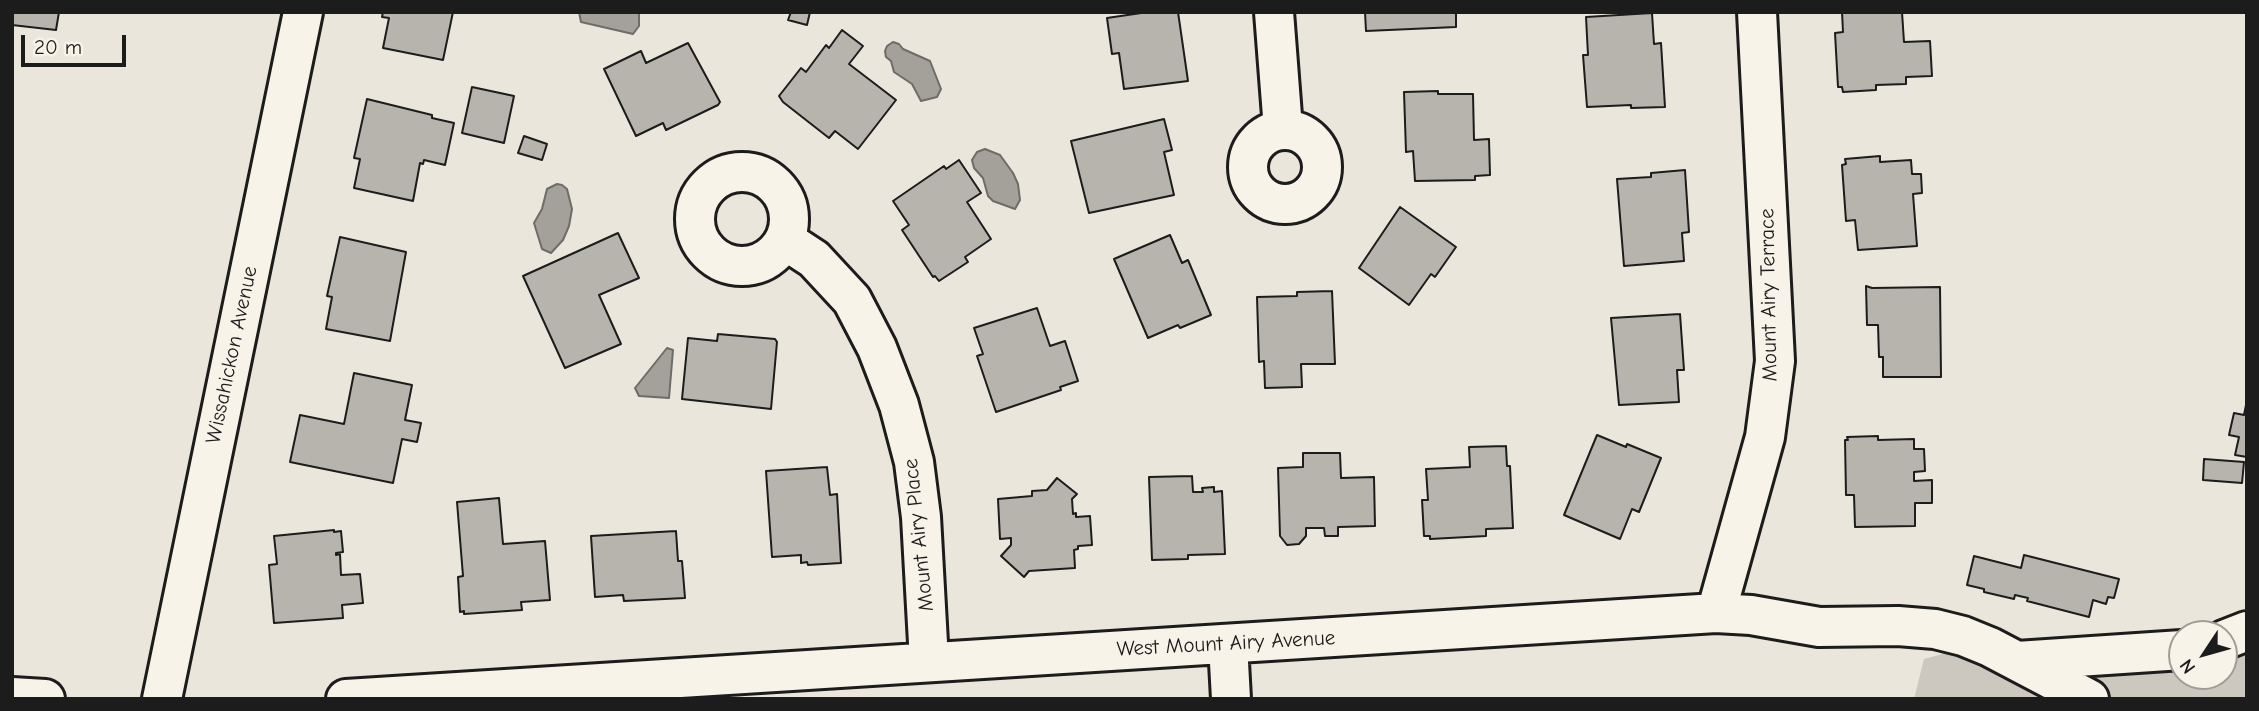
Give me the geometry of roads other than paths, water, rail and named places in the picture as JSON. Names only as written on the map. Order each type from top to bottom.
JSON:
[{"type":"street","name":"Wissahickon Avenue","points":[[162,699],[303,12]]},
{"type":"street","points":[[1275,12],[1283,130]]},
{"type":"street","name":"Mount Airy Terrace","points":[[1716,613],[1765,436],[1775,361],[1756,12]]},
{"type":"street","name":"Mount Airy Place","points":[[785,240],[814,259],[852,300],[877,348],[900,405],[914,462],[921,517],[929,661]]},
{"type":"street","name":"West Mount Airy Avenue","points":[[346,699],[1716,613],[1751,615],[1819,627],[1898,625],[1935,629],[1963,636],[2089,699]]},
{"type":"street","points":[[1228,644],[1231,699]]},
{"type":"street","points":[[2017,661],[2168,651]]},
{"type":"street","points":[[12,697],[45,699]]}]
